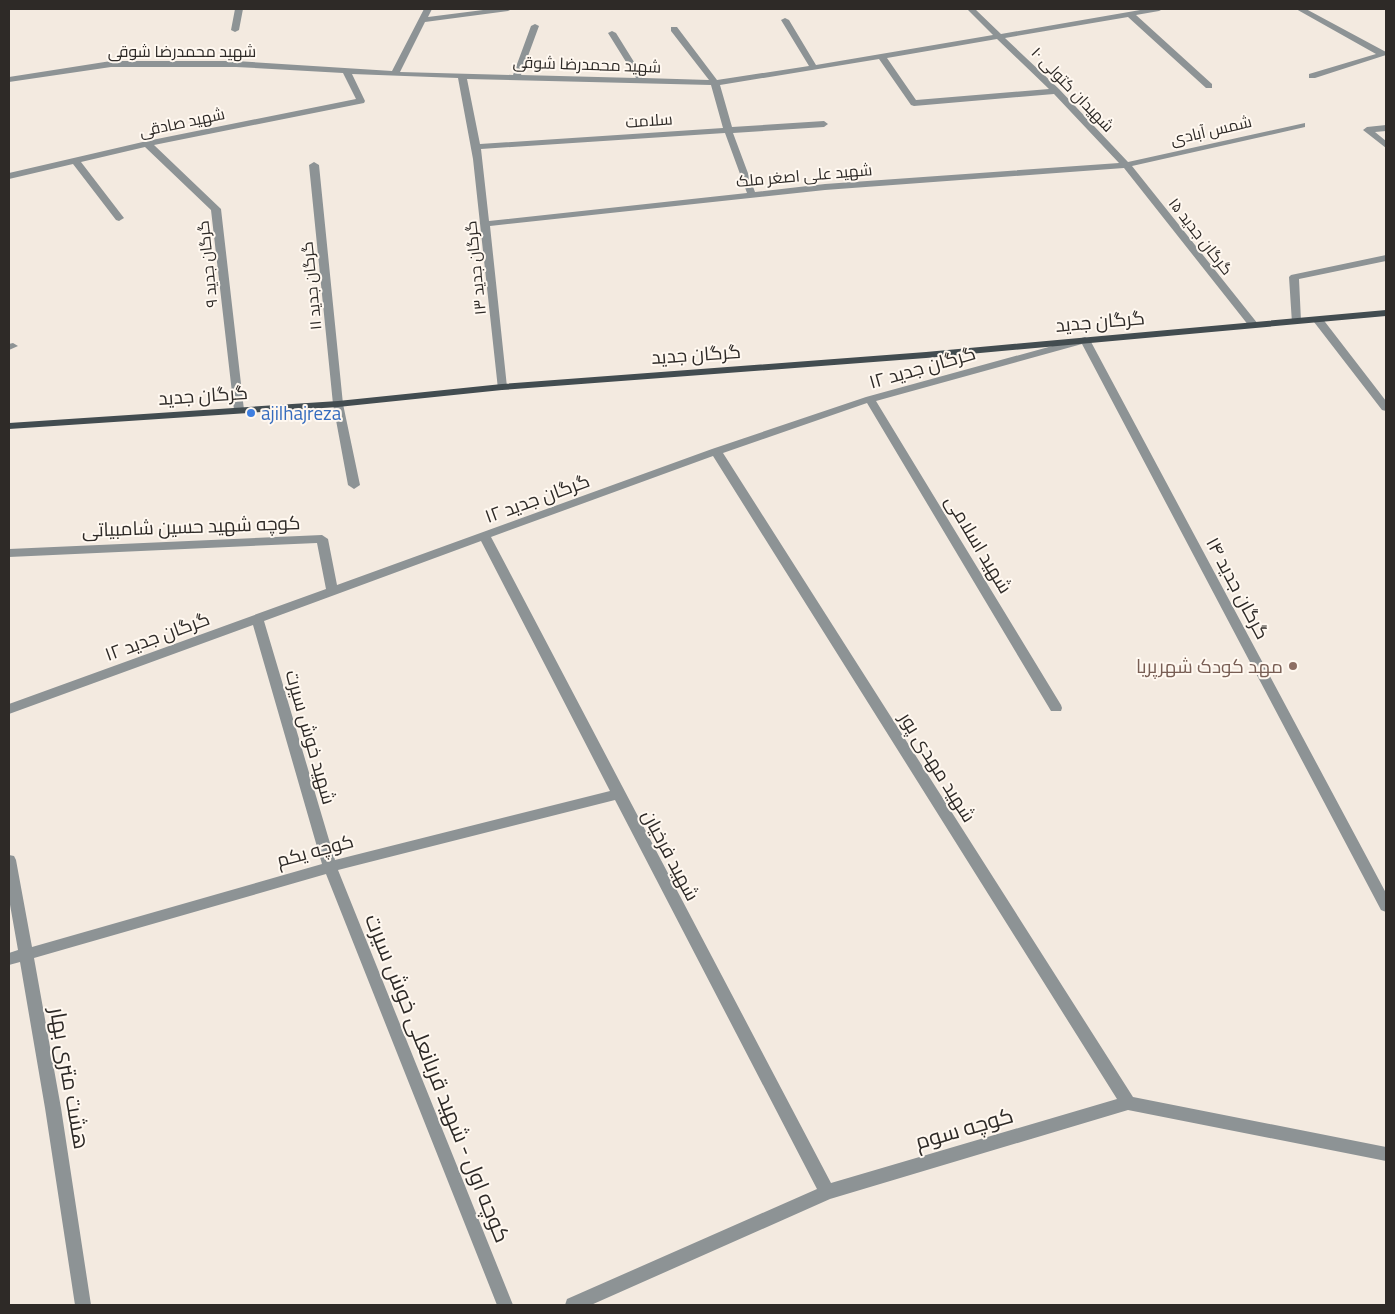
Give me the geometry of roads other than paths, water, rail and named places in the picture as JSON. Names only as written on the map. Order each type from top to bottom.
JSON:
[{"type":"main road","name":"گرگان جدید","points":[[9,426],[338,404],[502,387],[926,354],[1386,313]]},
{"type":"street","points":[[235,30],[239,9]]},
{"type":"street","points":[[394,74],[428,9]]},
{"type":"street","points":[[422,20],[508,9]]},
{"type":"street","name":"۱۰ شهیدان کتولی","points":[[971,9],[1056,91],[1126,165]]},
{"type":"street","name":"شهید محمدرضا شوقی","points":[[9,79],[111,64],[236,64],[394,74],[715,83],[1159,9]]},
{"type":"street","points":[[1300,9],[1383,54],[1312,76]]},
{"type":"street","points":[[1130,14],[1209,86]]},
{"type":"street","points":[[785,20],[814,68]]},
{"type":"street","points":[[516,77],[535,26]]},
{"type":"street","points":[[674,29],[715,83],[728,130],[752,195]]},
{"type":"street","points":[[612,33],[641,80]]},
{"type":"street","points":[[881,56],[914,103],[1056,91]]},
{"type":"street","name":"شهید صادقی","points":[[9,176],[147,144],[361,101],[346,71]]},
{"type":"street","name":"گرگان جدید ۱۳","points":[[462,75],[476,147],[502,387]]},
{"type":"street","name":"سلامت","points":[[476,147],[824,124]]},
{"type":"street","name":"شمس آبادی","points":[[1126,165],[1302,125]]},
{"type":"street","points":[[1386,128],[1366,130],[1386,145]]},
{"type":"street","name":"گرگان جدید ۹","points":[[147,144],[216,209],[238,410]]},
{"type":"street","points":[[75,161],[119,218]]},
{"type":"street","name":"گرگان جدید ۱۱","points":[[314,165],[338,404],[354,485]]},
{"type":"street","name":"شهید علی اصغر ملک","points":[[485,224],[825,187],[1126,165]]},
{"type":"street","name":"۱۵ گرگان جدید","points":[[1126,165],[1253,324]]},
{"type":"street","points":[[1296,321],[1294,278],[1386,258]]},
{"type":"street","points":[[1318,320],[1386,408]]},
{"type":"street","name":"گرگان جدید ۱۲","points":[[9,709],[716,451],[870,399],[1085,340]]},
{"type":"street","name":"گرگان جدید ۱۴","points":[[1085,340],[1386,906]]},
{"type":"street","name":"شهید اسلامی","points":[[870,399],[1056,708]]},
{"type":"street","name":"شهید مهدی پور","points":[[716,451],[1128,1103]]},
{"type":"street","name":"شهید فرخیان","points":[[484,536],[826,1192]]},
{"type":"street","name":"کوچه شهید حسین شامبیاتی","points":[[9,553],[322,540],[332,591]]},
{"type":"street","name":"شهید خوش سیرت","points":[[257,618],[330,867]]},
{"type":"street","name":"کوچه یکم","points":[[9,959],[330,867],[618,794]]},
{"type":"street","name":"هشت متری بهار","points":[[9,860],[53,1108],[83,1305]]},
{"type":"street","name":"کوچه اول - شهید قربانعلی خوش سیرت","points":[[330,867],[505,1305]]},
{"type":"street","name":"کوچه سوم","points":[[573,1305],[826,1192],[1128,1103],[1386,1154]]},
{"type":"place","name":"ajilhajreza","points":[[251,413]]},
{"type":"place","name":"مهد کودک شهرپریا","points":[[1293,666]]}]
